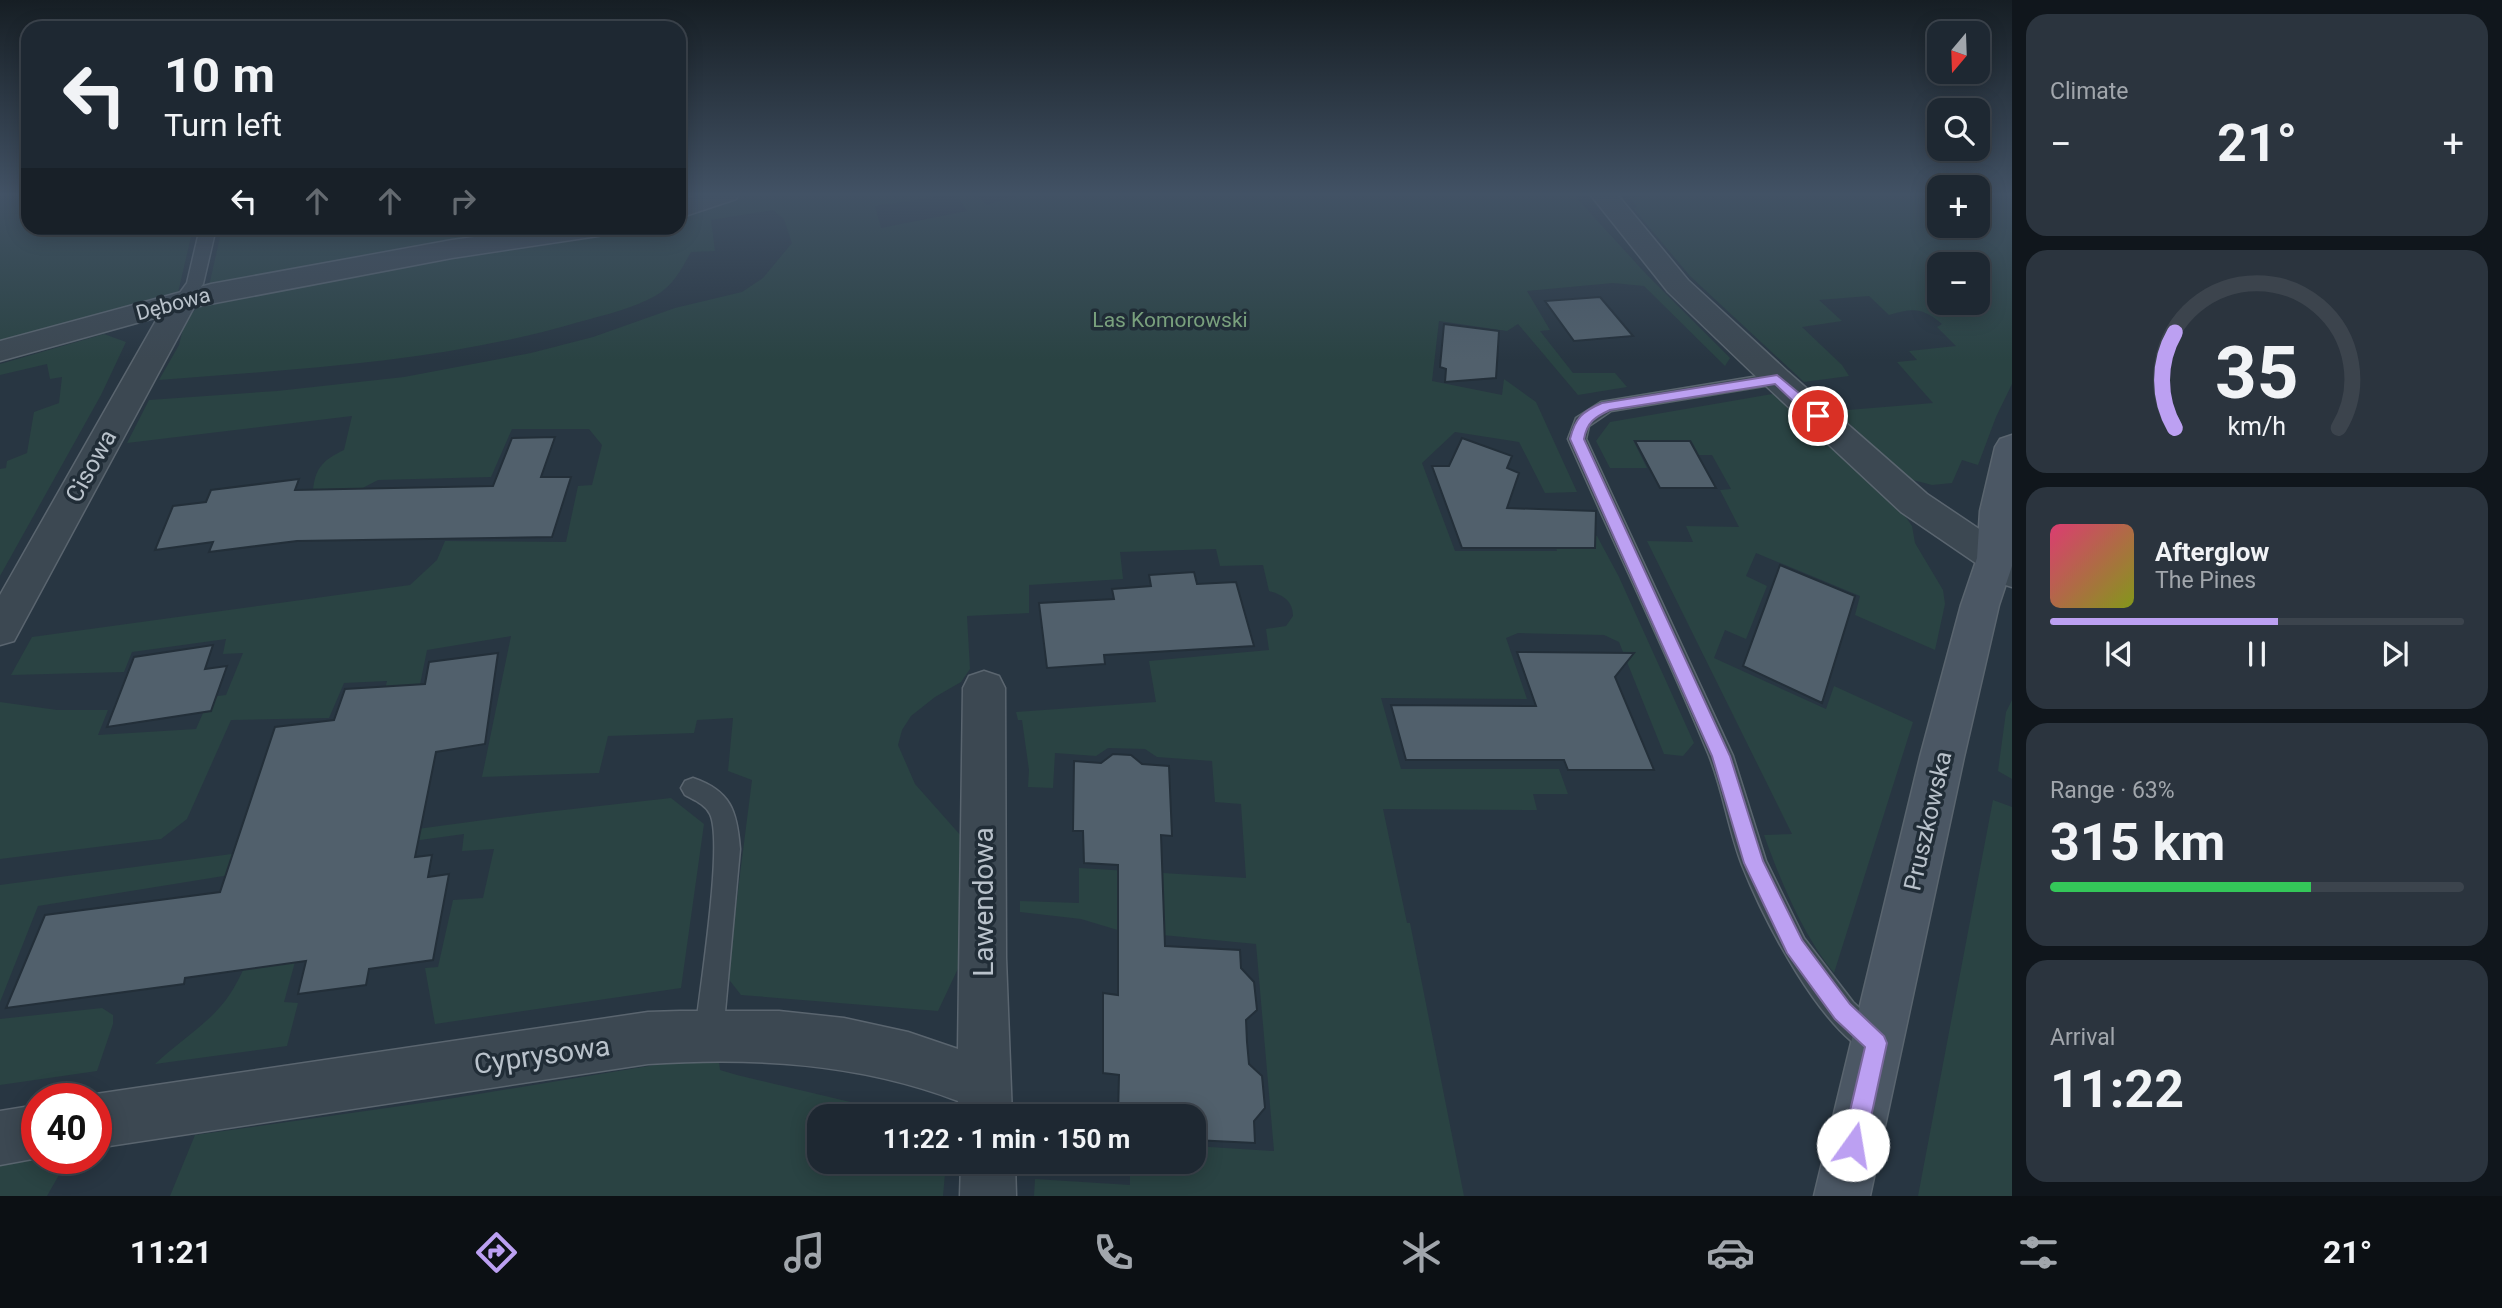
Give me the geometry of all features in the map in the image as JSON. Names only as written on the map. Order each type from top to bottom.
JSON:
[{"type":"street","name":"Dębowa","points":[[0,351],[211,293],[464,249]]},
{"type":"street","points":[[1648,249],[1678,286],[1897,489],[2004,565]]},
{"type":"street","name":"Cisowa","points":[[0,630],[182,302]]},
{"type":"street","name":"Pruszkowska","points":[[1842,1196],[1942,757],[1980,605],[2004,565],[1998,511],[2012,447]]},
{"type":"street","name":"Lawendowa","points":[[984,688],[984,1101]]},
{"type":"street","name":"Cyprysowa","points":[[112,1119],[648,1038],[709,1034],[824,1041],[908,1058],[984,1101]]},
{"type":"street","points":[[0,1138],[21,1135]]},
{"type":"street","points":[[988,1174],[988,1196]]},
{"type":"lane","points":[[182,302],[195,284],[203,249]]},
{"type":"lane","points":[[1777,379],[1607,406],[1591,413],[1580,423],[1577,439],[1721,756],[1754,863],[1794,947],[1843,1012],[1877,1043]]},
{"type":"lane","points":[[693,788],[716,802],[726,819],[728,849],[709,1034]]},
{"type":"green space","points":[[0,249],[188,249],[177,297],[0,343]]},
{"type":"green space","points":[[217,249],[436,249],[209,286]]},
{"type":"green space","points":[[489,249],[715,249],[715,251],[691,252],[667,287],[637,305],[528,336],[371,362],[159,380],[179,345],[185,321],[205,299]]},
{"type":"green space","name":"Las Komorowski","points":[[787,249],[1623,249],[1730,358],[1725,366],[1644,286],[1613,283],[1527,291],[1550,330],[1540,331],[1573,373],[1615,373],[1627,387],[1578,395],[1518,324],[1507,331],[1439,321],[1432,381],[1502,395],[1504,379],[1536,402],[1577,492],[1545,493],[1519,442],[1455,432],[1422,463],[1455,551],[1557,551],[1551,535],[1597,536],[1619,577],[1694,743],[1683,756],[1664,754],[1619,642],[1604,635],[1518,633],[1506,638],[1527,699],[1381,698],[1401,769],[1559,769],[1568,794],[1533,794],[1537,810],[1383,809],[1407,923],[1410,923],[1464,1196],[1034,1196],[1035,1179],[1130,1185],[1130,1174],[1206,1174],[1206,1147],[1274,1151],[1256,944],[1121,931],[1081,919],[1020,912],[1020,901],[1079,903],[1079,868],[1246,878],[1241,804],[1215,802],[1212,761],[1157,757],[1145,749],[1108,748],[1096,756],[1055,753],[1053,788],[1028,787],[1029,770],[1022,720],[1018,720],[1016,712],[1156,702],[1149,661],[1269,650],[1266,629],[1286,626],[1293,616],[1291,606],[1283,597],[1269,591],[1263,565],[1220,566],[1216,549],[1120,552],[1123,579],[1029,585],[1029,613],[967,616],[970,669],[961,682],[935,697],[911,716],[902,730],[898,745],[915,784],[962,837],[962,960],[938,1011],[741,995],[727,977],[752,780],[728,771],[733,718],[697,720],[694,733],[608,736],[599,773],[482,777],[511,636],[427,650],[399,788],[370,752],[387,681],[344,683],[329,718],[231,720],[187,819],[161,839],[0,859],[0,702],[57,710],[108,710],[98,735],[196,729],[210,697],[226,695],[243,653],[223,654],[226,639],[132,652],[124,672],[11,675],[32,637],[410,585],[437,560],[445,541],[566,542],[578,486],[592,485],[602,445],[589,429],[512,429],[491,477],[378,480],[349,495],[313,491],[321,466],[344,450],[352,416],[127,443],[149,400],[277,391],[404,377],[531,353],[593,337],[675,308],[742,292],[763,278]]},
{"type":"green space","points":[[1667,249],[2012,249],[2012,384],[1978,465],[1962,460],[1952,483],[1932,485],[1909,479],[1836,411],[1933,403],[1897,362],[1917,360],[1909,351],[1956,346],[1937,327],[1942,324],[1930,315],[1990,315],[1990,252],[1927,252],[1927,313],[1917,310],[1889,315],[1869,296],[1819,300],[1842,321],[1802,327],[1842,365],[1849,376],[1804,382],[1690,276]]},
{"type":"green space","points":[[104,334],[126,342],[101,395],[0,576],[0,469],[6,468],[7,461],[27,453],[34,412],[59,403],[62,377],[50,379],[47,364],[0,375],[0,364]]},
{"type":"green space","points":[[1778,393],[1903,513],[1912,526],[1915,543],[1943,590],[1945,604],[1935,650],[1855,615],[1860,596],[1756,553],[1746,576],[1767,586],[1746,639],[1725,630],[1714,658],[1826,709],[1834,686],[1913,722],[1834,973],[1813,943],[1794,907],[1764,835],[1792,834],[1647,541],[1693,542],[1686,526],[1739,527],[1720,490],[1731,489],[1712,455],[1699,455],[1691,440],[1633,440],[1647,468],[1610,468],[1596,441],[1610,422]]},
{"type":"green space","points":[[2012,700],[2012,779],[1998,771],[2006,712]]},
{"type":"green space","points":[[671,798],[704,824],[681,988],[435,1024],[425,968],[438,967],[453,900],[483,898],[494,849],[462,851],[464,834],[325,853],[284,1002],[298,1003],[287,1046],[155,1064],[223,1004],[237,982],[249,957],[273,889],[260,870],[38,906],[0,1002],[0,885],[537,813]]},
{"type":"green space","points":[[1993,800],[2012,807],[2012,1196],[1918,1196]]},
{"type":"green space","points":[[102,1008],[113,1015],[113,1024],[97,1071],[0,1085],[0,1019]]},
{"type":"green space","points":[[673,1062],[719,1062],[720,1070],[859,1104],[807,1104],[807,1174],[945,1174],[943,1196],[170,1196],[195,1135],[436,1101]]},
{"type":"green space","points":[[21,1161],[21,1174],[59,1174],[47,1196],[0,1196],[0,1164]]},
{"type":"building","points":[[1600,297],[1633,336],[1574,341],[1545,301]]},
{"type":"building","points":[[1444,324],[1499,331],[1496,378],[1445,382],[1446,369],[1440,367]]},
{"type":"building","points":[[555,437],[541,477],[571,477],[552,537],[297,541],[209,552],[213,542],[155,550],[173,506],[206,502],[211,490],[299,479],[295,490],[493,486],[512,438]]},
{"type":"building","points":[[1462,438],[1512,456],[1507,468],[1519,473],[1507,508],[1596,511],[1595,548],[1462,548],[1432,466],[1449,466]]},
{"type":"building","points":[[1635,441],[1690,441],[1716,488],[1660,488]]},
{"type":"building","points":[[1780,565],[1855,596],[1822,703],[1743,666]]},
{"type":"building","points":[[1194,572],[1197,584],[1236,582],[1254,646],[1104,655],[1105,664],[1047,668],[1039,603],[1114,599],[1112,589],[1151,586],[1149,575]]},
{"type":"building","points":[[213,645],[205,669],[227,666],[211,711],[107,727],[134,657]]},
{"type":"building","points":[[1517,652],[1634,653],[1615,677],[1654,770],[1568,770],[1564,760],[1406,760],[1391,705],[1536,706]]},
{"type":"building","points":[[498,653],[485,744],[436,752],[415,857],[432,855],[428,877],[449,874],[433,960],[369,969],[366,985],[298,994],[306,961],[185,978],[184,984],[6,1008],[45,915],[220,892],[275,727],[334,720],[345,689],[425,684],[429,662]]},
{"type":"building","points":[[1113,754],[1131,755],[1142,764],[1169,766],[1172,836],[1161,835],[1165,946],[1240,950],[1241,968],[1254,982],[1257,1010],[1246,1020],[1249,1064],[1262,1076],[1265,1108],[1254,1121],[1255,1143],[1206,1141],[1206,1104],[1118,1104],[1119,1075],[1103,1073],[1103,993],[1118,995],[1118,865],[1084,863],[1083,831],[1073,831],[1074,761],[1101,763]]},
{"type":"route","points":[[1818,416],[1777,379],[1607,406],[1591,413],[1580,423],[1577,439],[1721,756],[1754,863],[1794,947],[1843,1012],[1877,1043],[1853,1145]]}]
